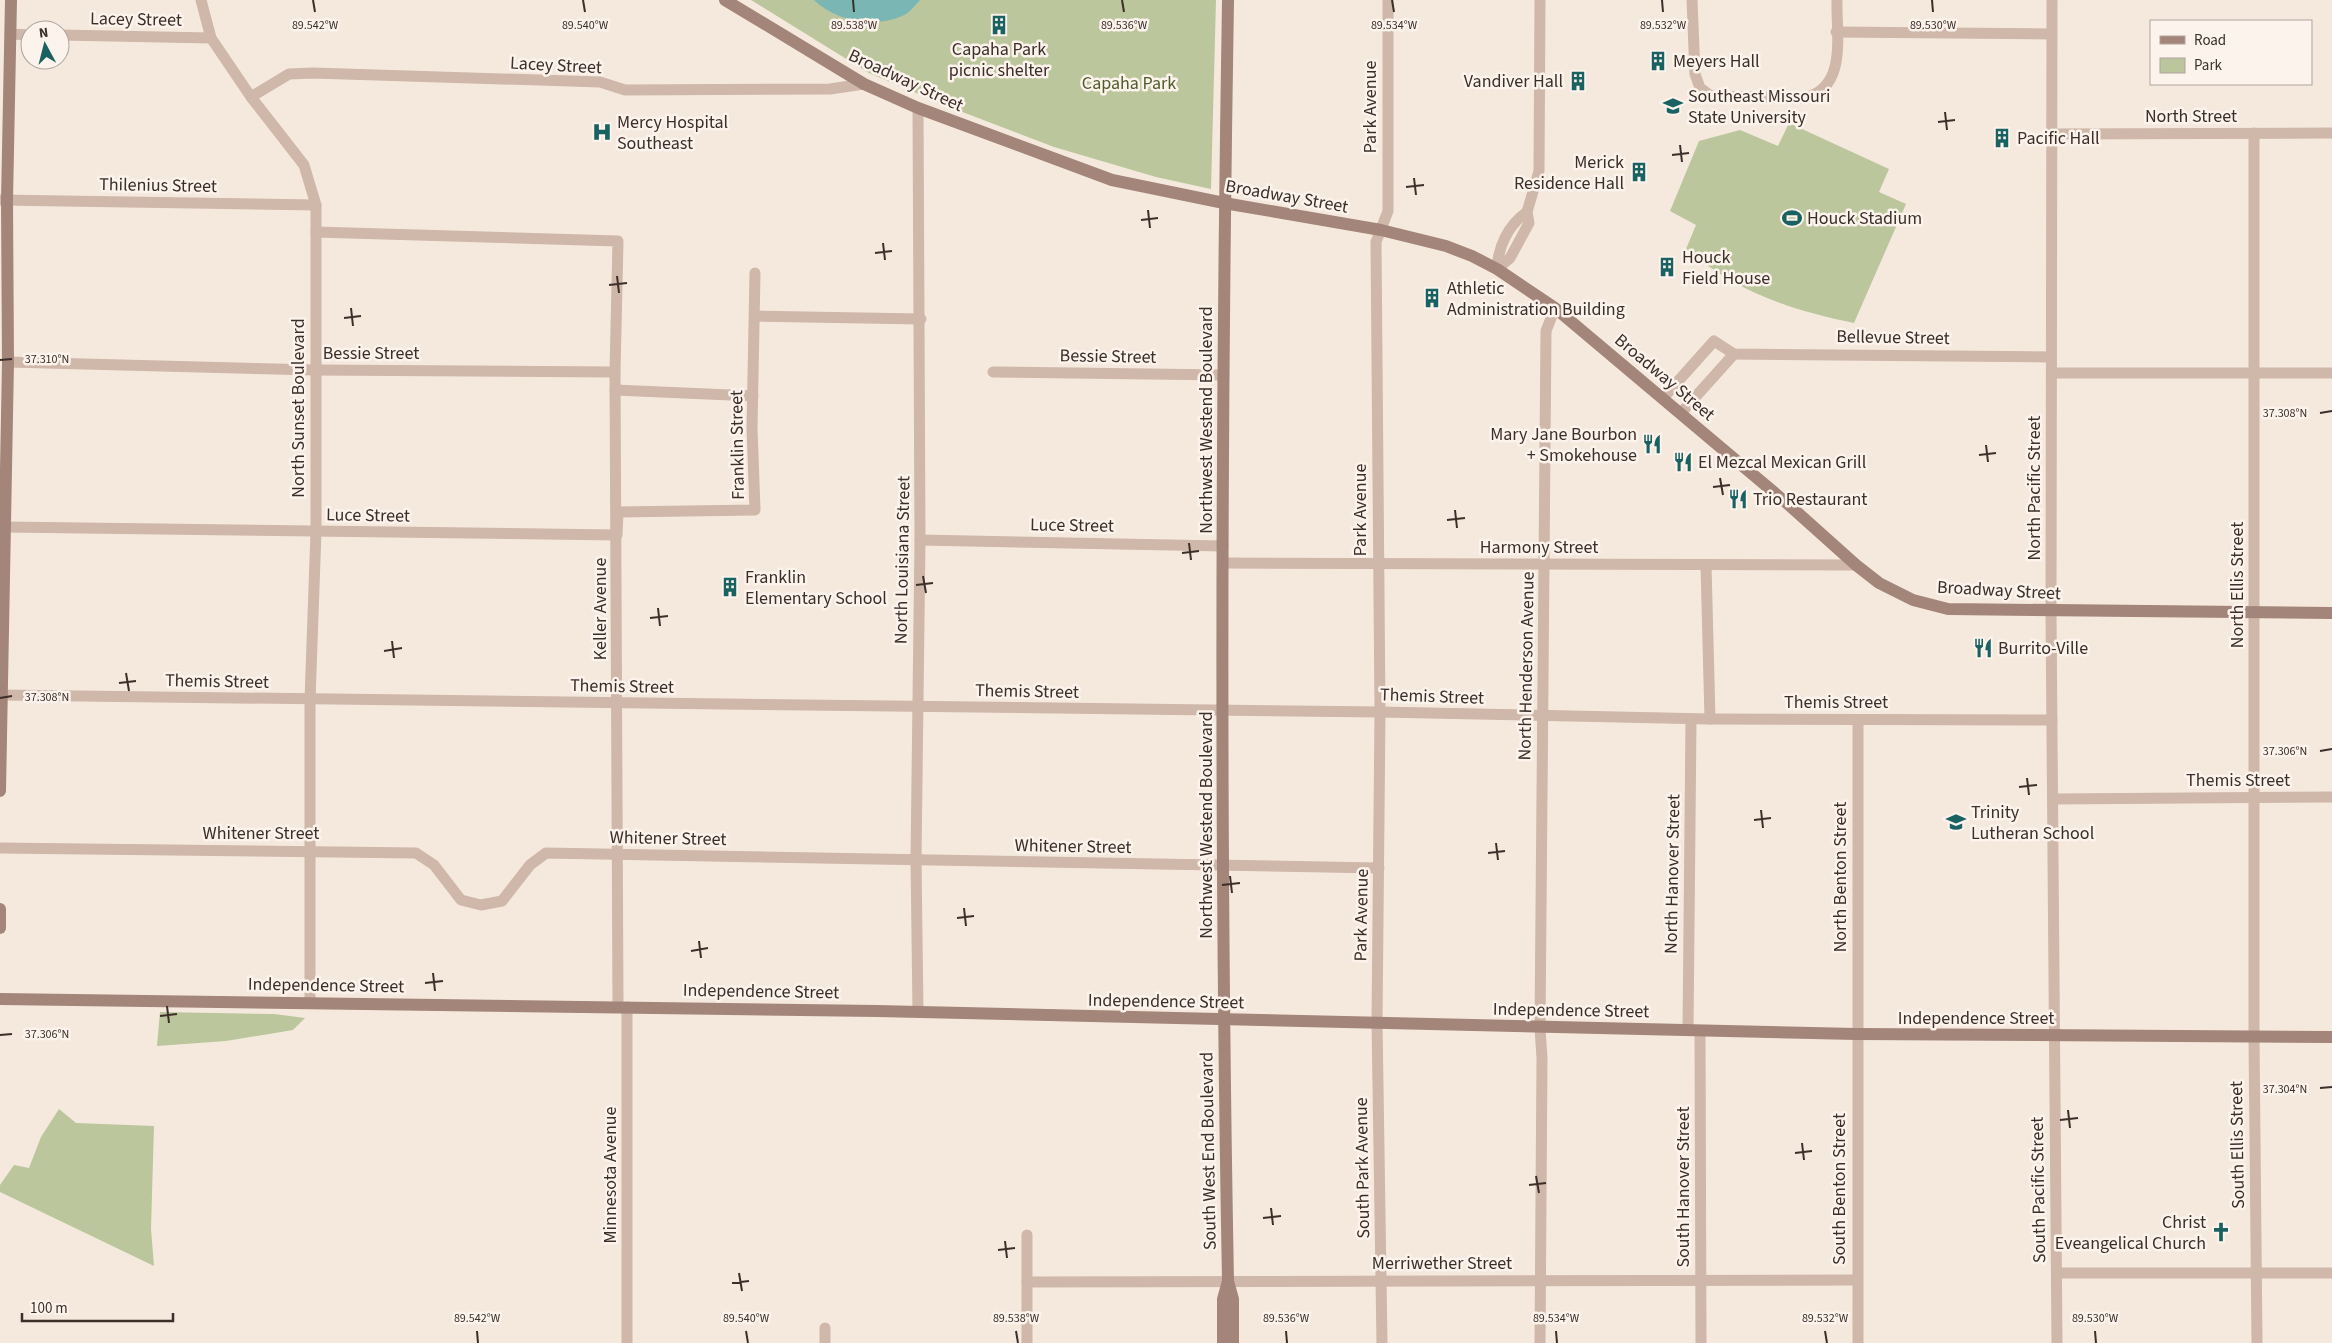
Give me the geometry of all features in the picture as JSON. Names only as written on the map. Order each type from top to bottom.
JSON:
[{"type":"street","points":[[0,791],[8,362],[4,200],[11,0]]},
{"type":"street","name":"North Sunset Boulevard","points":[[201,0],[210,38],[251,98],[304,165],[316,204],[316,531],[310,700],[310,1002]]},
{"type":"street","name":"Broadway Street","points":[[725,0],[864,84],[918,108],[1112,180],[1224,203],[1381,230],[1446,246],[1497,269],[1556,308],[1856,565],[1879,583],[1913,600],[1948,609],[2051,612],[2332,613]]},
{"type":"street","name":"Northwest Westend Boulevard","points":[[1224,1020],[1222,867],[1224,203],[1228,0]]},
{"type":"street","name":"Park Avenue","points":[[1377,1022],[1380,712],[1376,242],[1388,211],[1388,0]]},
{"type":"street","points":[[1497,269],[1498,252],[1516,219],[1527,212],[1539,171],[1540,0]]},
{"type":"street","points":[[1692,0],[1696,74],[1700,88],[1711,96],[1804,98],[1818,95],[1832,80],[1837,56],[1837,0]]},
{"type":"street","name":"North Pacific Street","points":[[2052,0],[2051,612],[2054,799],[2053,1036]]},
{"type":"street","points":[[1836,32],[2051,34]]},
{"type":"street","points":[[10,34],[20,34]]},
{"type":"street","name":"Lacey Street","points":[[70,35],[210,38]]},
{"type":"street","name":"Lacey Street","points":[[251,98],[289,74],[313,73],[600,82],[625,90],[830,89],[864,84]]},
{"type":"street","name":"North Louisiana Street","points":[[918,108],[921,319],[916,860],[918,1012]]},
{"type":"street","name":"North Ellis Street","points":[[2254,133],[2254,1037]]},
{"type":"street","name":"North Street","points":[[2051,134],[2332,133]]},
{"type":"street","name":"Thilenius Street","points":[[4,200],[316,204]]},
{"type":"street","name":"Keller Avenue","points":[[316,232],[618,241],[615,372],[618,703],[616,855],[623,1007]]},
{"type":"street","name":"Franklin Street","points":[[617,535],[618,512],[755,510],[753,396],[755,273]]},
{"type":"street","name":"North Henderson Avenue","points":[[1540,1343],[1542,1058],[1540,1028],[1546,331],[1556,308]]},
{"type":"street","points":[[755,316],[921,319]]},
{"type":"street","points":[[1663,398],[1714,341],[1734,354],[1681,414]]},
{"type":"street","name":"Bellevue Street","points":[[1734,354],[2051,356]]},
{"type":"street","name":"Bessie Street","points":[[8,362],[315,370],[615,372]]},
{"type":"street","name":"Bessie Street","points":[[993,372],[1224,375]]},
{"type":"street","points":[[2052,372],[2332,373]]},
{"type":"street","points":[[615,390],[753,396]]},
{"type":"street","name":"Luce Street","points":[[5,527],[617,535]]},
{"type":"street","name":"Luce Street","points":[[920,540],[1223,546]]},
{"type":"street","name":"Harmony Street","points":[[1223,563],[1856,565]]},
{"type":"street","points":[[1706,564],[1710,719]]},
{"type":"street","name":"Themis Street","points":[[1,695],[1380,712],[1691,719],[1858,721],[1908,719],[2052,720]]},
{"type":"street","name":"North Hanover Street","points":[[1691,719],[1694,1030]]},
{"type":"street","name":"North Benton Street","points":[[1856,1034],[1858,721]]},
{"type":"street","name":"Themis Street","points":[[2054,799],[2332,797]]},
{"type":"street","name":"Whitener Street","points":[[0,848],[311,850],[416,853],[434,865],[461,900],[481,905],[502,901],[530,865],[546,853],[1222,867],[1379,868]]},
{"type":"street","points":[[0,909],[0,928]]},
{"type":"street","name":"Independence Street","points":[[0,999],[918,1012],[1856,1034],[2332,1037]]},
{"type":"street","name":"Minnesota Avenue","points":[[623,1007],[627,1343]]},
{"type":"street","name":"South West End Boulevard","points":[[1224,1020],[1228,1281],[1233,1299],[1233,1343]]},
{"type":"street","name":"South Park Avenue","points":[[1377,1022],[1382,1343]]},
{"type":"street","name":"South Hanover Street","points":[[1694,1030],[1700,1343]]},
{"type":"street","name":"South Benton Street","points":[[1856,1034],[1858,1343]]},
{"type":"street","name":"South Pacific Street","points":[[2053,1036],[2057,1343]]},
{"type":"street","name":"South Ellis Street","points":[[2254,1037],[2257,1343]]},
{"type":"street","points":[[1026,1235],[1027,1343]]},
{"type":"street","points":[[2057,1273],[2332,1273]]},
{"type":"street","name":"Merriwether Street","points":[[1027,1282],[1857,1280]]},
{"type":"street","name":"South West End Boulevard","points":[[1223,1343],[1223,1299],[1228,1281]]},
{"type":"street","points":[[824,1328],[825,1343]]},
{"type":"green space","name":"Capaha Park","points":[[751,0],[1216,0],[1211,189],[1156,177],[1054,147],[952,108],[869,73]]},
{"type":"green space","name":"Houck Stadium","points":[[1789,123],[1889,169],[1879,192],[1906,204],[1854,323],[1786,305],[1745,288],[1725,277],[1686,249],[1696,225],[1670,211],[1699,141],[1740,130],[1778,146]]},
{"type":"green space","points":[[160,1012],[274,1014],[305,1018],[293,1030],[226,1041],[157,1046]]},
{"type":"green space","points":[[59,1109],[76,1123],[154,1126],[151,1229],[154,1266],[0,1192],[0,1185],[14,1165],[29,1168],[41,1137]]},
{"type":"water","points":[[814,0],[920,0],[906,14],[895,19],[870,22],[858,21],[834,14]]},
{"type":"place","name":"Capaha Park picnic shelter","points":[[999,25]]},
{"type":"place","name":"Meyers Hall","points":[[1658,61]]},
{"type":"place","name":"Vandiver Hall","points":[[1578,81]]},
{"type":"place","name":"Southeast Missouri State University","points":[[1673,106]]},
{"type":"place","name":"Mercy Hospital Southeast","points":[[602,132]]},
{"type":"place","name":"Pacific Hall","points":[[2002,138]]},
{"type":"place","name":"Merick Residence Hall","points":[[1639,172]]},
{"type":"place","name":"Houck Stadium","points":[[1792,218]]},
{"type":"place","name":"Houck Field House","points":[[1667,267]]},
{"type":"place","name":"Athletic Administration Building","points":[[1432,298]]},
{"type":"place","name":"Mary Jane Bourbon + Smokehouse","points":[[1652,444]]},
{"type":"place","name":"El Mezcal Mexican Grill","points":[[1683,462]]},
{"type":"place","name":"Trio Restaurant","points":[[1738,499]]},
{"type":"place","name":"Franklin Elementary School","points":[[730,587]]},
{"type":"place","name":"Burrito-Ville","points":[[1983,648]]},
{"type":"place","name":"Trinity Lutheran School","points":[[1956,822]]},
{"type":"place","name":"Christ Eveangelical Church","points":[[2221,1232]]}]
